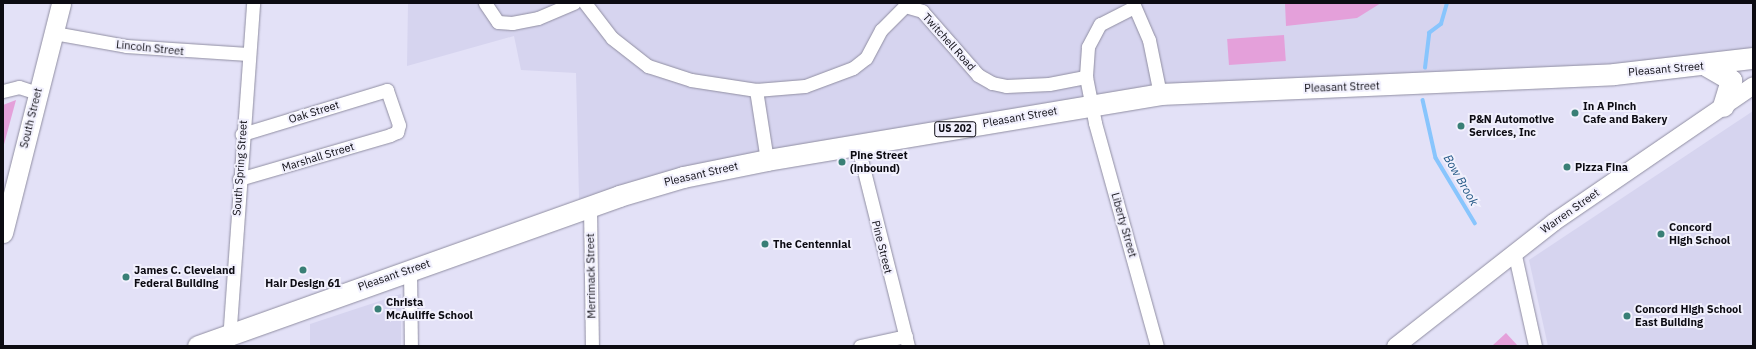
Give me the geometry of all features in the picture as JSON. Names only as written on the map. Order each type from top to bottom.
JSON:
[{"type":"main road","name":"South Street","points":[[3,233],[37,93],[61,3]]},
{"type":"main road","name":"Pleasant Street","points":[[198,346],[229,340],[410,269],[590,206],[683,177],[767,160],[858,147],[1092,104],[1160,94],[1590,75],[1707,66],[1753,58]]},
{"type":"main road","points":[[1707,66],[1731,80],[1723,106]]},
{"type":"street","name":"South Spring Street","points":[[229,340],[242,134],[253,3]]},
{"type":"street","points":[[485,3],[498,22],[512,23],[538,18],[574,3]]},
{"type":"street","points":[[585,3],[612,38],[648,66],[691,80],[756,90],[805,86],[853,68],[866,58],[881,30],[905,5]]},
{"type":"street","name":"Twitchell Road","points":[[905,5],[922,12],[978,75],[992,83],[1049,84],[1086,77]]},
{"type":"street","points":[[1092,104],[1086,77],[1088,47],[1100,24],[1134,5],[1149,40],[1160,94]]},
{"type":"street","name":"Lincoln Street","points":[[54,33],[126,46],[248,54]]},
{"type":"street","name":"Warren Street","points":[[1395,346],[1514,251],[1753,85]]},
{"type":"street","points":[[3,91],[20,87],[37,93]]},
{"type":"street","name":"Oak Street","points":[[242,134],[387,90]]},
{"type":"street","name":"Marshall Street","points":[[239,179],[397,132],[396,110],[387,90]]},
{"type":"street","points":[[756,90],[767,160]]},
{"type":"street","name":"Liberty Street","points":[[1092,104],[1156,346]]},
{"type":"street","name":"Pine Street","points":[[858,147],[907,341]]},
{"type":"street","name":"Merrimack Street","points":[[590,206],[592,346]]},
{"type":"street","points":[[1514,251],[1535,346]]},
{"type":"street","points":[[410,269],[410,346]]},
{"type":"street","points":[[860,346],[907,341]]},
{"type":"shaded area","points":[[408,3],[1753,3],[1753,51],[1687,61],[1276,81],[579,199],[576,73],[521,70],[514,36],[407,66]]},
{"type":"shaded area","points":[[1285,3],[1381,3],[1357,18],[1286,26]]},
{"type":"shaded area","points":[[1284,35],[1286,61],[1229,65],[1227,39]]},
{"type":"shaded area","points":[[16,100],[3,148],[3,105]]},
{"type":"shaded area","name":"Concord High School","points":[[1753,111],[1753,346],[1548,346],[1529,260]]},
{"type":"shaded area","name":"Christa McAuliffe School","points":[[401,294],[401,346],[310,346],[310,324]]},
{"type":"shaded area","points":[[1506,333],[1518,346],[1492,346]]},
{"type":"waterway","name":"Bow Brook","points":[[1425,68],[1429,33],[1441,24],[1447,3]]},
{"type":"waterway","name":"Bow Brook","points":[[1423,100],[1436,158],[1475,223]]},
{"type":"place","name":"In A Pinch Cafe and Bakery","points":[[1575,113]]},
{"type":"place","name":"P&N Automotive Services, Inc","points":[[1461,126]]},
{"type":"place","name":"Pine Street (inbound)","points":[[842,162]]},
{"type":"place","name":"Pizza Fina","points":[[1567,167]]},
{"type":"place","name":"Concord High School","points":[[1661,234]]},
{"type":"place","name":"The Centennial","points":[[765,244]]},
{"type":"place","name":"Hair Design 61","points":[[303,270]]},
{"type":"place","name":"James C. Cleveland Federal Building","points":[[126,277]]},
{"type":"place","name":"Christa McAuliffe School","points":[[378,309]]},
{"type":"place","name":"Concord High School East Building","points":[[1627,316]]}]
